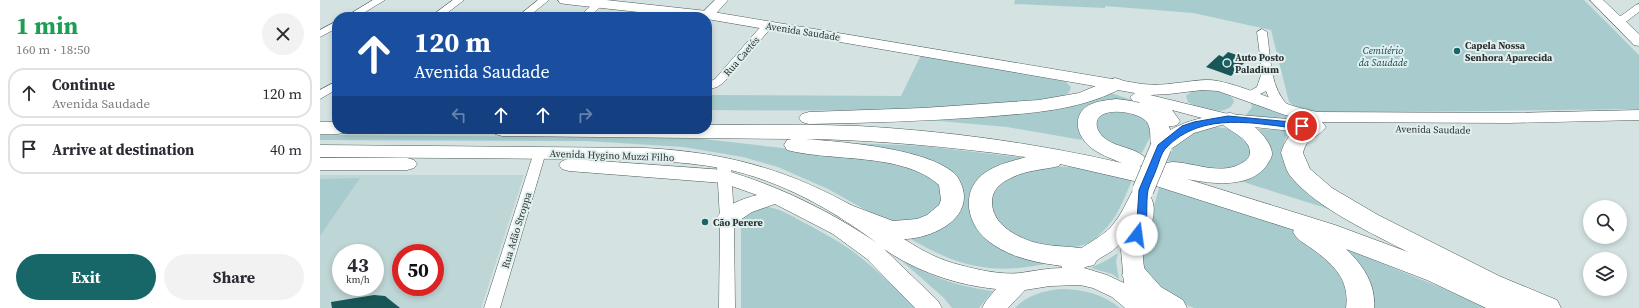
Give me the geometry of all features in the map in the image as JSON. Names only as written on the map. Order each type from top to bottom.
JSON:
[{"type":"highway","points":[[1055,104],[1069,100],[1077,92],[1078,87],[1075,81]]},
{"type":"highway","points":[[712,119],[925,115],[1055,104],[1082,99],[1115,89]]},
{"type":"highway","points":[[1136,160],[1110,150],[1092,137],[1087,130],[1090,115],[1098,109],[1119,105],[1131,106],[1144,110],[1154,117],[1159,125],[1161,147]]},
{"type":"highway","points":[[320,116],[332,116]]},
{"type":"highway","points":[[759,119],[896,124],[974,131],[1063,145],[1136,160],[1232,186],[1317,214],[1401,245],[1547,308]]},
{"type":"highway","points":[[1172,169],[1223,176],[1236,175],[1246,172],[1258,163],[1260,147],[1253,137],[1228,119]]},
{"type":"highway","points":[[1315,127],[1302,133],[1296,140],[1292,153],[1300,173],[1308,181],[1324,194],[1356,213],[1494,284]]},
{"type":"highway","points":[[320,128],[332,128]]},
{"type":"highway","points":[[712,131],[807,132],[903,136],[989,145],[1087,162],[1160,179],[1223,197],[1326,231],[1436,273],[1512,308]]},
{"type":"highway","points":[[675,134],[746,139],[878,155],[928,168],[944,176],[951,185],[954,197],[951,208],[942,217],[928,225],[913,230],[898,230],[885,227],[848,212]]},
{"type":"highway","points":[[1085,258],[1059,257],[1041,254],[1006,240],[994,232],[985,223],[980,212],[978,201],[983,189],[992,179],[1019,166],[1033,162],[1065,160],[1087,162]]},
{"type":"highway","points":[[1223,197],[1297,227],[1321,242],[1339,257],[1354,274],[1360,291],[1360,308]]},
{"type":"highway","points":[[1135,274],[1144,287],[1173,308]]},
{"type":"main road","name":"Avenida Saudade","points":[[565,0],[681,12]]},
{"type":"main road","name":"Avenida Saudade","points":[[712,16],[891,45],[1040,72]]},
{"type":"main road","points":[[1040,72],[1115,89]]},
{"type":"main road","points":[[1040,72],[1115,89],[1162,110],[1173,113],[1198,113],[1228,119]]},
{"type":"main road","name":"Avenida Saudade","points":[[1115,89],[1152,90],[1180,88],[1203,84],[1217,86],[1244,94],[1290,113],[1317,118],[1508,118],[1639,115]]},
{"type":"main road","points":[[1050,277],[1085,258],[1111,240],[1129,219],[1144,190],[1161,147],[1180,88]]},
{"type":"main road","points":[[1161,147],[1185,128],[1228,119],[1243,106],[1244,94]]},
{"type":"main road","name":"Avenida Saudade","points":[[1228,119],[1315,127],[1487,130],[1639,126]]},
{"type":"main road","name":"Avenida Hygino Muzzi Filho","points":[[320,150],[538,158],[578,165],[724,170],[747,169],[799,188],[848,212],[905,251],[927,263],[948,271],[972,278],[994,282],[1019,282],[1050,277]]},
{"type":"main road","name":"Avenida Hygino Muzzi Filho","points":[[320,164],[538,158]]},
{"type":"main road","name":"Avenida Hygino Muzzi Filho","points":[[724,170],[841,229],[875,254],[930,308]]},
{"type":"main road","points":[[1142,308],[1136,293],[1132,250],[1142,220],[1144,190]]},
{"type":"main road","points":[[727,219],[739,209],[751,203],[778,196]]},
{"type":"main road","points":[[1050,277],[1080,276],[1099,281],[1120,291],[1142,308]]},
{"type":"main road","points":[[994,308],[1019,282]]},
{"type":"street","points":[[359,12],[380,0]]},
{"type":"street","points":[[441,12],[459,0]]},
{"type":"street","points":[[528,12],[544,0]]},
{"type":"street","points":[[711,12],[722,0]]},
{"type":"street","points":[[1596,0],[1639,42]]},
{"type":"street","points":[[590,12],[600,3]]},
{"type":"street","points":[[1619,22],[1639,7]]},
{"type":"street","name":"Rua Caetés","points":[[712,84],[768,26]]},
{"type":"street","points":[[320,34],[332,27]]},
{"type":"street","points":[[1262,32],[1267,70],[1277,101],[1290,113]]},
{"type":"street","points":[[1244,94],[1262,89],[1267,70]]},
{"type":"street","points":[[322,93],[332,87]]},
{"type":"street","points":[[322,93],[332,92]]},
{"type":"street","name":"Rua Adão Stroppa","points":[[492,308],[538,158]]},
{"type":"street","points":[[724,170],[727,219],[727,308]]},
{"type":"shaded area","points":[[320,175],[524,175],[481,308],[320,308]]},
{"type":"green space","name":"Cemitério da Saudade","points":[[1015,0],[1584,0],[1639,55],[1639,109],[1318,113],[1297,108],[1289,102],[1271,30],[1193,13],[1105,6],[1105,8],[1014,4]]},
{"type":"green space","points":[[921,55],[1064,80],[1071,87],[1067,94],[1060,97],[972,106],[884,110],[712,110],[712,95],[901,96]]},
{"type":"green space","points":[[1198,89],[1214,89],[1223,91],[1234,101],[1227,109],[1220,111],[1193,105],[1188,102],[1186,96],[1192,91]]},
{"type":"green space","points":[[1111,93],[1143,104],[1129,101],[1080,127],[1082,140],[1007,127],[917,119],[1058,109]]},
{"type":"green space","points":[[1251,103],[1278,112],[1330,120],[1331,122],[1303,121],[1246,115],[1252,107]]},
{"type":"green space","points":[[1127,110],[1152,123],[1151,135],[1142,153],[1109,143],[1098,134],[1096,124],[1101,116],[1109,112]]},
{"type":"green space","points":[[1207,126],[1232,129],[1251,145],[1250,159],[1238,169],[1204,169],[1168,161],[1175,145],[1182,137]]},
{"type":"green space","points":[[1257,129],[1291,130],[1284,141],[1284,154],[1354,217],[1237,180],[1248,177]]},
{"type":"green space","points":[[320,135],[694,138],[863,157],[919,169],[943,185],[941,210],[910,225],[880,218],[828,189],[778,167],[743,157],[683,147],[587,141],[320,140]]},
{"type":"green space","points":[[785,140],[923,146],[1026,158],[1011,162],[974,213],[1054,262],[1033,266],[995,268],[961,262],[926,248],[907,237],[931,229],[957,179],[842,145]]},
{"type":"green space","points":[[1054,166],[1081,168],[1132,180],[1117,213],[1107,227],[1093,240],[1082,245],[1069,248],[1055,247],[1040,245],[1026,240],[1002,226],[993,217],[990,210],[987,197],[1003,176]]},
{"type":"green space","points":[[360,178],[320,236],[320,179]]},
{"type":"green space","points":[[1161,182],[1292,229],[1310,239],[1343,272],[1350,308],[1194,308],[1172,299],[1141,268],[1142,246]]},
{"type":"green space","points":[[767,207],[789,214],[851,250],[892,285],[915,308],[741,308],[741,218],[752,210]]},
{"type":"green space","points":[[1339,246],[1442,288],[1487,308],[1369,308]]},
{"type":"green space","points":[[1118,253],[1116,262],[1119,279],[1112,274],[1091,268],[1107,260]]},
{"type":"green space","points":[[902,261],[956,284],[993,291],[979,308],[952,308],[944,298]]},
{"type":"green space","points":[[1060,289],[1092,293],[1107,299],[1120,308],[1015,308],[1036,294]]},
{"type":"building","name":"Auto Posto Paladium","points":[[1228,52],[1248,59],[1231,76],[1206,67],[1219,55],[1223,57]]},
{"type":"building","points":[[368,296],[384,296],[400,308],[332,308],[331,302]]},
{"type":"place","name":"Capela Nossa Senhora Aparecida","points":[[1457,51]]},
{"type":"place","name":"Auto Posto Paladium","points":[[1227,63]]},
{"type":"place","name":"Cão Perere","points":[[705,222]]},
{"type":"route","points":[[1137,235],[1142,220],[1144,190],[1161,147],[1185,128],[1228,119],[1302,126]]}]
